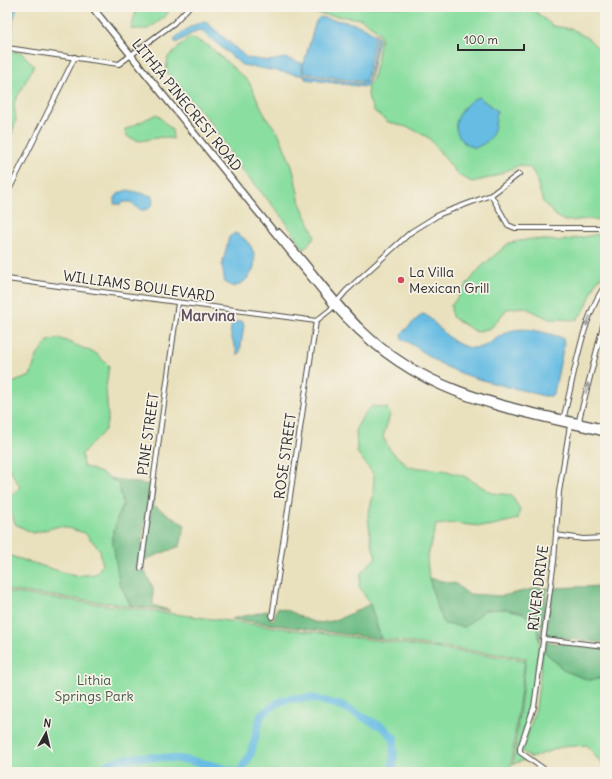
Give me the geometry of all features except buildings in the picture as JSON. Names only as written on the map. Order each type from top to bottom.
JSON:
[{"type":"main road","name":"LITHIA PINECREST ROAD","points":[[92,7],[335,304],[372,345],[398,364],[426,381],[475,401],[563,420],[605,433]]},
{"type":"main road","name":"LITHIA PINECREST ROAD","points":[[563,420],[570,424],[605,428]]},
{"type":"street","points":[[7,48],[119,64],[132,56],[174,23],[189,7]]},
{"type":"street","points":[[7,194],[75,58]]},
{"type":"street","points":[[316,321],[335,304],[346,291],[411,232],[440,214],[491,195],[520,174]]},
{"type":"street","points":[[491,195],[508,225],[515,228],[605,228]]},
{"type":"street","name":"WILLIAMS BOULEVARD","points":[[7,279],[316,321]]},
{"type":"street","points":[[563,420],[586,327],[594,305],[605,286]]},
{"type":"street","name":"PINE STREET","points":[[141,568],[178,303]]},
{"type":"street","points":[[578,424],[605,318]]},
{"type":"street","name":"ROSE STREET","points":[[272,617],[316,321]]},
{"type":"street","name":"RIVER DRIVE","points":[[548,772],[520,752],[534,707],[554,561],[559,492],[570,424]]},
{"type":"street","points":[[556,535],[582,539],[605,538]]},
{"type":"street","points":[[543,639],[605,646]]},
{"type":"green space","points":[[137,7],[171,7],[165,17],[148,29],[131,29]]},
{"type":"green space","points":[[290,7],[530,7],[553,26],[572,29],[589,39],[605,55],[605,222],[589,219],[565,221],[557,217],[543,202],[535,175],[530,168],[520,165],[490,178],[472,182],[458,175],[429,138],[410,128],[388,122],[374,111],[369,100],[367,86],[372,81],[377,62],[381,38],[378,31],[361,19],[313,13]],"holes":[[[462,111],[465,144],[456,128],[457,121]]]},
{"type":"green space","points":[[190,37],[209,46],[249,82],[266,117],[279,134],[293,169],[300,203],[315,236],[304,249],[281,215],[240,168],[213,125],[166,71],[168,57]]},
{"type":"green space","points":[[7,50],[22,53],[34,66],[14,103],[16,120],[7,149]]},
{"type":"green space","points":[[157,114],[172,130],[173,139],[162,137],[140,141],[128,137],[124,130]]},
{"type":"green space","points":[[600,234],[605,235],[605,272],[596,283],[584,311],[576,320],[549,319],[524,307],[507,309],[491,328],[476,332],[452,317],[451,306],[462,291],[480,268],[509,243],[531,239],[561,241]]},
{"type":"green space","points":[[59,338],[97,354],[109,366],[106,388],[108,418],[105,430],[82,454],[83,466],[101,473],[119,484],[123,505],[117,519],[119,582],[131,606],[7,590],[7,555],[75,576],[96,574],[102,565],[100,550],[85,533],[60,526],[33,533],[15,524],[7,500],[20,487],[7,465],[7,385],[30,376],[37,356],[48,341]]},
{"type":"green space","points":[[372,406],[387,408],[390,415],[383,437],[390,450],[409,467],[443,470],[464,476],[492,493],[511,495],[520,509],[518,519],[489,526],[453,523],[436,525],[427,559],[429,578],[435,600],[465,627],[485,610],[506,609],[523,613],[536,625],[540,641],[531,707],[517,752],[525,760],[513,764],[526,658],[381,639],[370,604],[359,586],[361,573],[376,557],[371,542],[368,516],[373,496],[374,475],[357,452],[356,429],[364,414]]},
{"type":"green space","points":[[110,478],[150,485],[138,570],[143,571],[143,567],[153,588],[153,605],[170,611],[131,606],[119,582],[112,537],[123,505],[119,484]]},
{"type":"green space","points":[[154,486],[153,505],[185,525],[180,546],[144,560]]},
{"type":"green space","points":[[429,578],[456,584],[468,594],[502,596],[537,588],[548,588],[540,641],[536,625],[523,613],[506,609],[485,610],[465,627],[444,624]]},
{"type":"green space","points":[[602,586],[605,588],[605,643],[545,636],[552,588]]},
{"type":"green space","name":"Lithia Springs Park","points":[[7,592],[525,660],[510,772],[7,772]]},
{"type":"green space","points":[[370,604],[381,639],[232,619],[271,610],[270,619],[274,620],[277,608],[291,612],[308,620],[324,622],[332,621],[348,615]]},
{"type":"green space","points":[[545,642],[605,648],[605,678],[589,680],[565,671],[544,651]]},
{"type":"green space","points":[[543,650],[565,671],[589,680],[605,678],[605,768],[587,745],[561,747],[531,758],[522,751],[536,708]]},
{"type":"water","points":[[7,7],[17,7],[13,21],[12,40],[7,39]]},
{"type":"water","points":[[320,17],[358,25],[371,31],[375,36],[367,78],[362,82],[304,73],[303,66],[316,21]]},
{"type":"water","points":[[205,21],[247,58],[269,61],[285,58],[302,63],[303,75],[362,84],[369,79],[377,36],[375,32],[379,39],[369,81],[365,87],[305,79],[305,76],[242,65],[201,30],[196,31],[176,43],[174,39],[181,33],[192,26]]},
{"type":"water","points":[[479,97],[497,111],[494,130],[490,138],[482,145],[475,148],[463,141],[459,136],[456,126],[457,120],[464,108],[471,101]]},
{"type":"water","points":[[128,190],[152,196],[152,206],[141,210],[131,202],[114,204],[115,198],[118,194]]},
{"type":"water","points":[[235,233],[244,238],[250,245],[254,253],[255,261],[249,276],[243,282],[234,287],[225,283],[222,266],[229,237]]},
{"type":"water","points":[[422,314],[426,315],[451,339],[470,348],[484,346],[507,332],[520,329],[537,331],[560,337],[563,339],[564,344],[554,393],[551,396],[544,396],[484,381],[460,373],[436,361],[402,339],[401,334]]},
{"type":"water","points":[[242,321],[244,325],[240,352],[238,355],[231,330],[234,322]]},
{"type":"waterway","points":[[240,772],[251,753],[261,715],[277,703],[289,699],[312,698],[342,706],[384,728],[394,738],[393,772]]},
{"type":"waterway","points":[[97,772],[107,765],[119,760],[147,757],[162,757],[190,761],[238,772]]},
{"type":"place","name":"La Villa Mexican Grill","points":[[401,280]]},
{"type":"district","name":"Marvina","points":[[208,316]]}]
